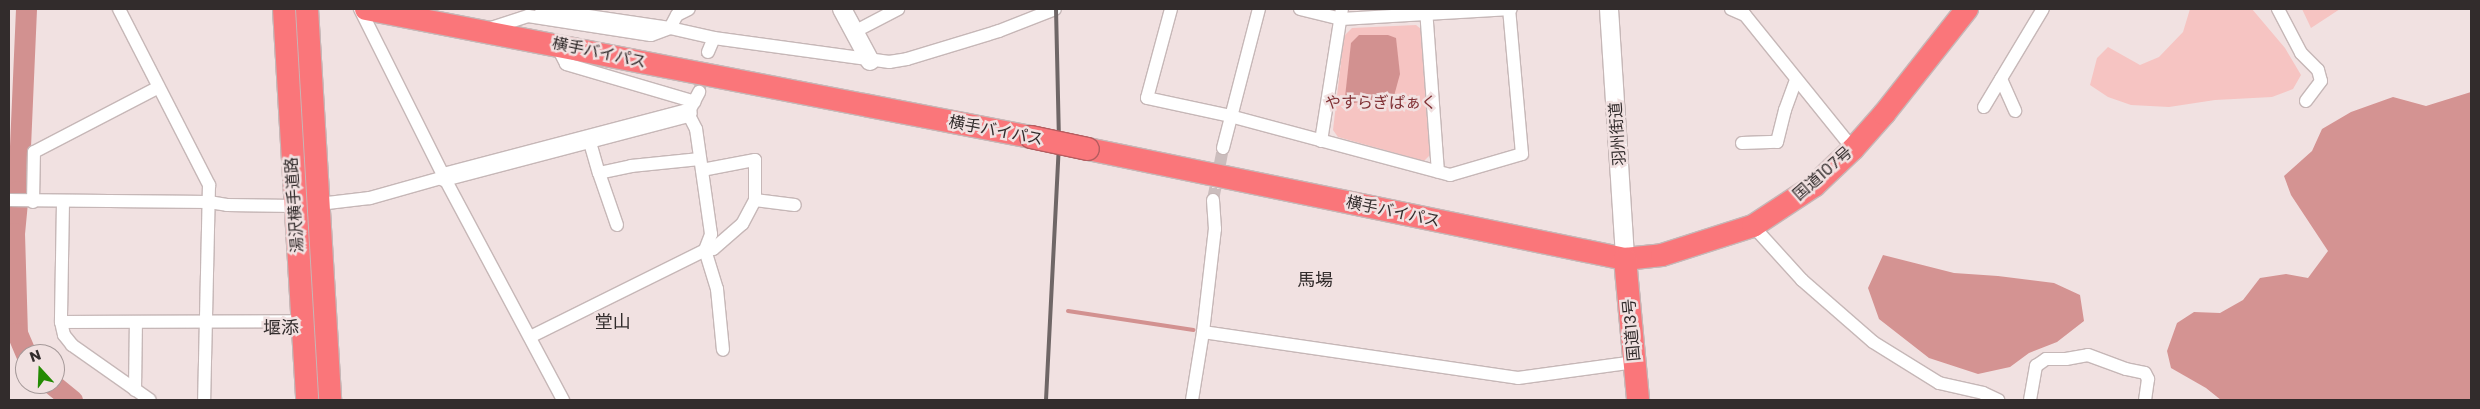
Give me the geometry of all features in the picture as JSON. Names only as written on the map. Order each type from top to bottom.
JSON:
[{"type":"highway","name":"湯沢横手道路","points":[[284,9],[294,206],[307,400]]},
{"type":"highway","name":"湯沢横手道路","points":[[307,9],[330,400]]},
{"type":"highway","name":"横手バイパス","points":[[366,9],[485,30],[1031,137],[1625,259]]},
{"type":"highway","name":"国道107号","points":[[1625,259],[1662,254],[1753,226],[1814,186],[1853,149],[1929,59],[1967,9]]},
{"type":"highway","name":"国道13号","points":[[1625,259],[1638,400]]},
{"type":"street","points":[[119,9],[157,88],[209,185],[204,400]]},
{"type":"street","points":[[360,9],[444,177],[563,400]]},
{"type":"street","points":[[541,9],[598,12],[714,38],[870,61],[889,62],[907,59],[999,31],[1055,9]]},
{"type":"street","points":[[485,30],[528,16],[651,35],[670,28],[677,15],[689,9]]},
{"type":"street","points":[[842,9],[870,61]]},
{"type":"street","points":[[854,32],[898,9]]},
{"type":"street","points":[[1171,9],[1147,98],[1230,116],[1450,175],[1522,154],[1509,9],[1341,14],[1300,9]]},
{"type":"street","points":[[1223,148],[1259,9]]},
{"type":"street","name":"羽州街道","points":[[1609,9],[1625,259]]},
{"type":"street","points":[[1731,9],[1745,15],[1853,149]]},
{"type":"street","points":[[1984,107],[2043,9]]},
{"type":"street","points":[[2278,9],[2301,52],[2318,70],[2321,81],[2306,100]]},
{"type":"street","points":[[1427,11],[1438,172]]},
{"type":"street","points":[[1322,141],[1341,14]]},
{"type":"street","points":[[708,52],[714,38]]},
{"type":"street","points":[[556,44],[566,64],[694,102]]},
{"type":"street","points":[[2001,79],[2015,111]]},
{"type":"street","points":[[1742,143],[1777,142],[1785,110],[1796,80]]},
{"type":"street","points":[[157,88],[34,152],[19,201],[209,202],[227,205],[294,206]]},
{"type":"street","points":[[319,204],[370,198],[589,139],[694,102]]},
{"type":"street","points":[[694,102],[711,234],[705,250],[717,289],[724,350]]},
{"type":"street","points":[[589,139],[598,173],[617,225]]},
{"type":"street","points":[[530,337],[705,250],[713,249],[742,224],[755,200],[755,160],[631,166],[598,173]]},
{"type":"street","points":[[755,200],[795,205]]},
{"type":"street","points":[[1192,400],[1203,332],[1215,230],[1213,200]]},
{"type":"street","points":[[63,202],[61,322],[64,335],[72,344],[150,400]]},
{"type":"street","points":[[1753,226],[1802,280],[1873,342],[1939,383],[1983,393],[1998,400]]},
{"type":"street","points":[[61,322],[206,323],[303,321]]},
{"type":"street","points":[[135,390],[136,322]]},
{"type":"street","points":[[1203,332],[1518,378],[1635,362]]},
{"type":"street","points":[[2030,400],[2036,366],[2046,359],[2066,360],[2088,356],[2126,370],[2145,373],[2148,378],[2145,400]]},
{"type":"green space","points":[[2190,9],[2252,9],[2285,48],[2301,75],[2293,89],[2272,97],[2215,100],[2169,107],[2131,105],[2108,97],[2090,85],[2097,58],[2108,47],[2140,65],[2159,57],[2183,32]]},
{"type":"green space","points":[[2302,9],[2340,9],[2311,28]]},
{"type":"green space","name":"やすらぎぱぁく","points":[[1416,25],[1421,29],[1430,155],[1424,161],[1338,137],[1333,130],[1344,36],[1352,28]]},
{"type":"shaded area","points":[[1359,35],[1388,35],[1396,38],[1400,74],[1394,96],[1354,103],[1345,97],[1351,43]]},
{"type":"shaded area","points":[[2471,92],[2471,400],[2221,400],[2206,388],[2171,368],[2167,351],[2177,323],[2194,312],[2220,313],[2243,300],[2260,278],[2286,274],[2308,278],[2328,251],[2291,195],[2284,176],[2312,151],[2322,129],[2351,112],[2393,97],[2426,106]]},
{"type":"shaded area","points":[[1883,255],[1954,273],[2054,283],[2080,295],[2084,321],[2057,342],[2029,353],[2010,367],[1978,374],[1929,358],[1879,319],[1868,288]]},
{"type":"waterway","points":[[22,344],[17,333],[14,233],[18,191],[26,9]]},
{"type":"waterway","points":[[1068,311],[1194,330]]},
{"type":"waterway","points":[[64,394],[72,400]]},
{"type":"tunnel","points":[[699,92],[708,52]]},
{"type":"tunnel","points":[[1213,200],[1223,148]]},
{"type":"railway","points":[[1046,400],[1059,141],[1056,9]]},
{"type":"district","name":"馬場","points":[[1315,280]]},
{"type":"district","name":"堂山","points":[[613,322]]},
{"type":"district","name":"堰添","points":[[281,328]]}]
